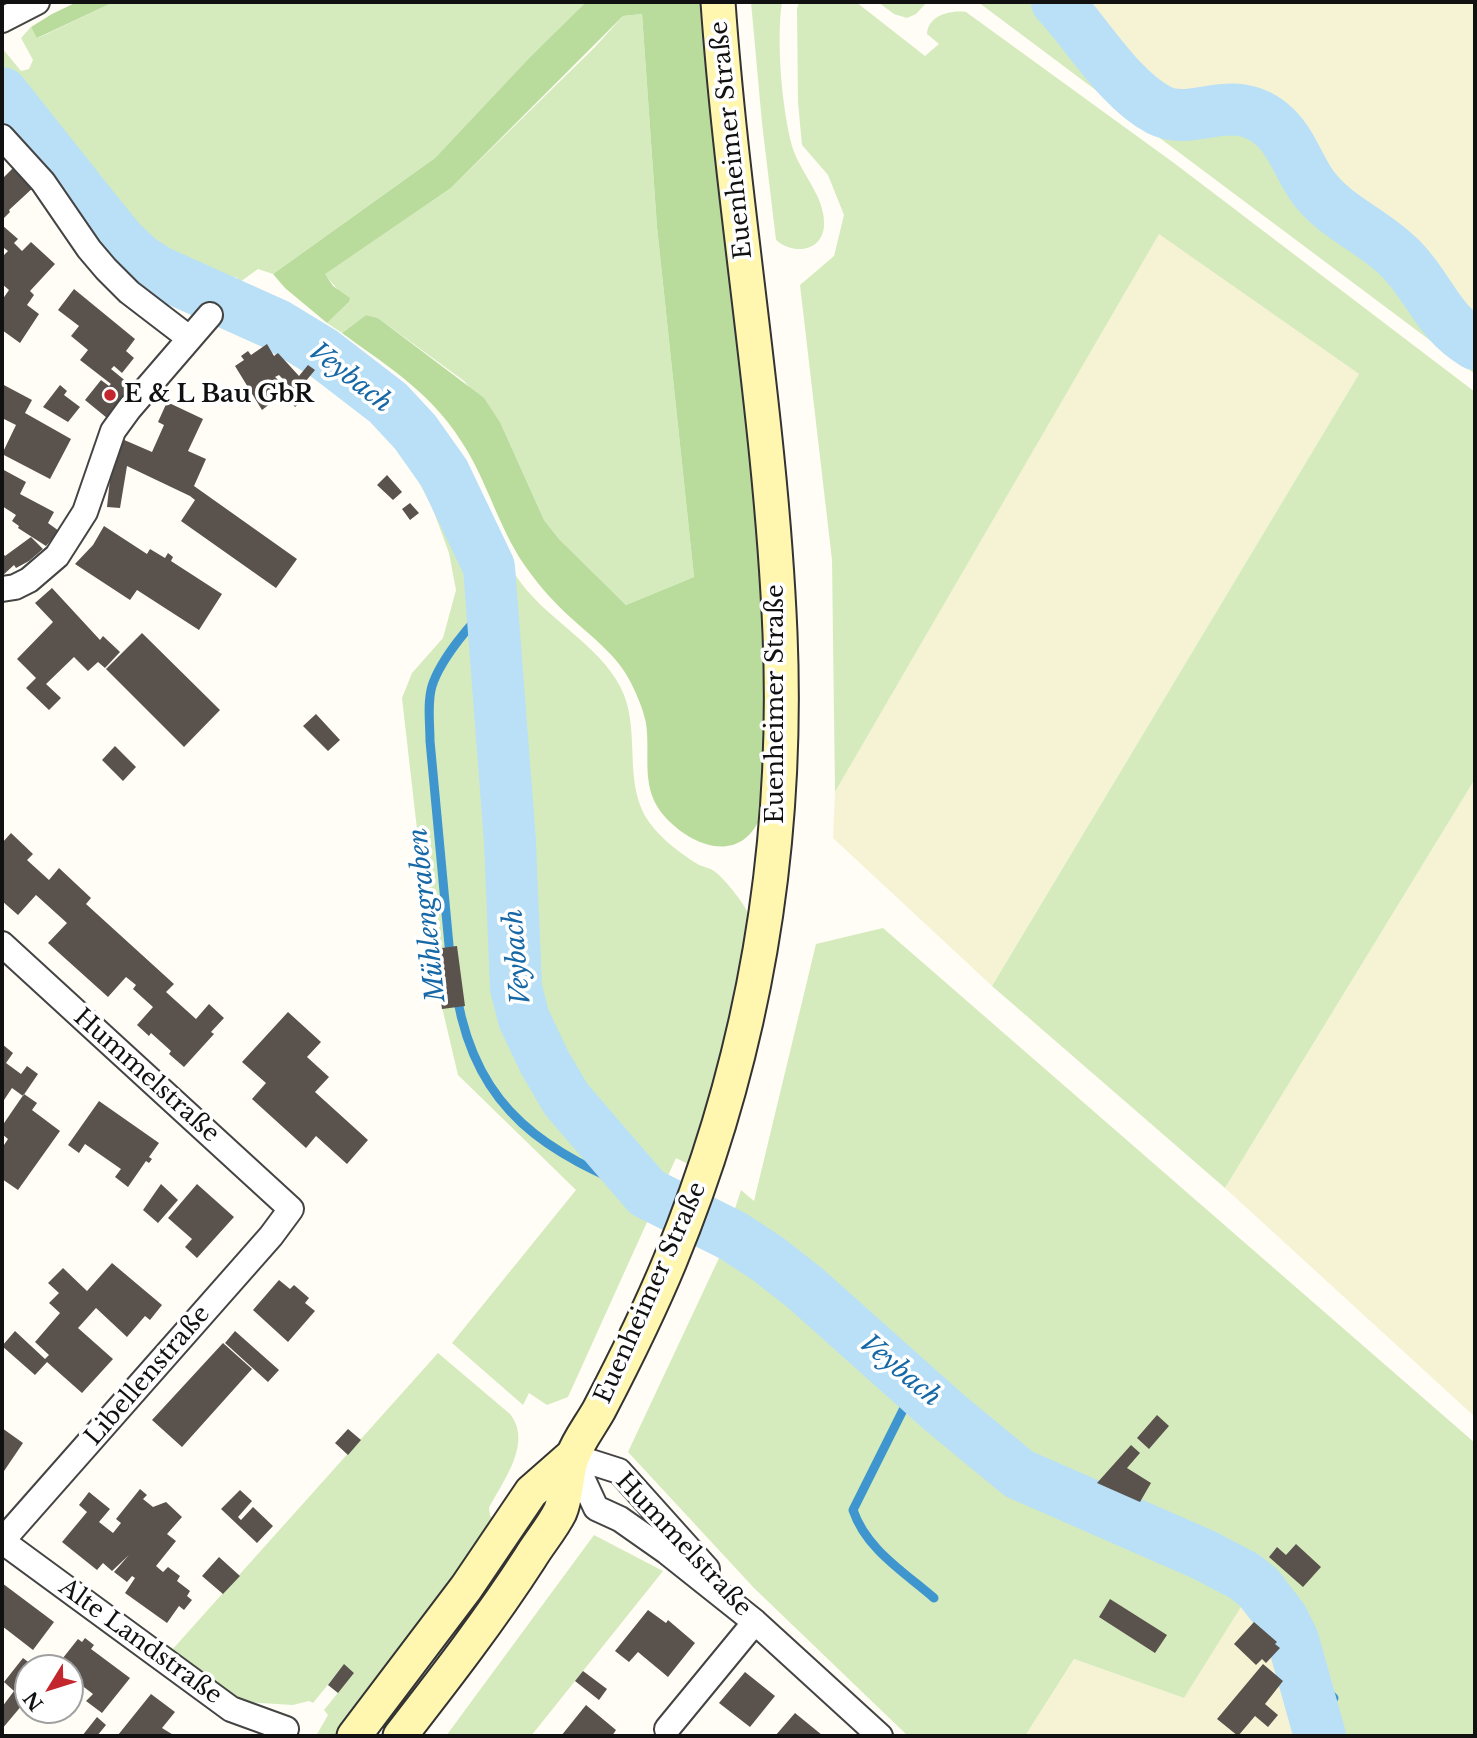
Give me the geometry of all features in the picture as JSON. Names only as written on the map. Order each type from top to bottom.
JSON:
[{"type":"main road","name":"Euenheimer Straße","points":[[400,1736],[485,1623],[561,1511],[572,1456],[620,1368],[669,1264],[704,1172],[726,1106],[753,993],[772,872],[780,744],[780,636],[773,518],[758,361],[725,90],[718,2]]},
{"type":"main road","name":"Euenheimer Straße","points":[[354,1736],[466,1588],[531,1492],[572,1456]]},
{"type":"street","points":[[2,20],[37,2]]},
{"type":"street","points":[[2,137],[43,182],[106,269],[129,292],[189,338]]},
{"type":"street","points":[[2,589],[15,587],[29,580],[57,556],[85,512],[113,431],[209,315]]},
{"type":"street","name":"Hummelstraße","points":[[2,944],[291,1209]]},
{"type":"street","name":"Libellenstraße","points":[[2,1541],[271,1236],[291,1209]]},
{"type":"street","name":"Hummelstraße","points":[[572,1456],[596,1508],[620,1519],[667,1552],[755,1622],[880,1736]]},
{"type":"street","name":"Hummelstraße","points":[[572,1456],[619,1471],[755,1622]]},
{"type":"street","name":"Alte Landstraße","points":[[2,1541],[231,1709],[286,1729]]},
{"type":"street","name":"Hummelstraße","points":[[667,1729],[755,1622]]},
{"type":"shaded area","points":[[1082,2],[1475,2],[1475,323],[1451,301],[1410,239],[1333,180],[1299,126],[1287,113],[1274,103],[1217,90],[1184,92],[1154,82],[1128,60]]},
{"type":"shaded area","points":[[1159,233],[1359,374],[992,986],[833,838],[835,792]]},
{"type":"shaded area","points":[[1475,779],[1475,1417],[1225,1188]]},
{"type":"shaded area","points":[[1249,1593],[1270,1621],[1305,1736],[1025,1736],[1074,1659],[1184,1698]]},
{"type":"green space","points":[[77,2],[114,2],[37,38],[31,27]]},
{"type":"green space","points":[[114,2],[586,2],[435,158],[273,274],[258,269],[240,282],[236,277],[226,284],[229,289],[227,291],[192,315],[134,281],[116,267],[19,140],[2,122],[2,48],[21,71],[29,69],[33,60],[21,38],[31,27],[38,38]]},
{"type":"green space","points":[[586,2],[702,2],[757,518],[765,691],[760,818],[751,832],[741,841],[729,846],[702,843],[689,837],[666,818],[652,796],[648,773],[646,723],[638,697],[626,673],[604,647],[553,600],[528,570],[511,542],[468,452],[442,415],[412,385],[342,333],[366,315],[378,318],[484,398],[501,424],[544,520],[559,539],[626,605],[694,577],[657,227],[642,14],[623,16],[451,188],[325,274],[333,286],[350,298],[327,323],[285,288],[273,274],[435,158]]},
{"type":"green space","points":[[751,2],[782,2],[780,55],[788,131],[796,156],[817,195],[824,215],[822,235],[812,246],[806,248],[790,248],[776,240]]},
{"type":"green space","points":[[799,2],[856,2],[925,56],[939,44],[927,34],[931,22],[947,13],[966,12],[1174,163],[1475,392],[1475,779],[1225,1188],[992,986],[1359,374],[1159,234],[835,792],[832,560],[800,285],[834,256],[844,215],[828,175],[802,145],[798,102]]},
{"type":"green space","points":[[878,2],[927,2],[916,14],[907,18],[894,14]]},
{"type":"green space","points":[[978,2],[1082,2],[1128,60],[1154,82],[1184,92],[1217,90],[1249,93],[1274,103],[1299,125],[1333,180],[1410,239],[1451,301],[1475,323],[1475,374]]},
{"type":"green space","points":[[642,14],[657,227],[694,577],[626,605],[559,539],[544,520],[501,424],[464,381],[378,318],[366,315],[342,333],[327,323],[349,302],[324,274],[451,188],[595,47],[623,16]]},
{"type":"green space","points":[[249,293],[270,297],[289,308],[410,398],[435,423],[460,461],[498,544],[521,583],[591,650],[616,679],[629,711],[636,792],[649,822],[678,851],[699,865],[711,869],[730,886],[749,915],[748,936],[725,1040],[688,1164],[676,1158],[568,1397],[547,1405],[529,1393],[523,1405],[452,1343],[576,1190],[458,1075],[433,969],[402,698],[412,673],[443,638],[456,590],[449,553],[431,504],[397,443],[375,417],[275,339],[224,317],[232,313],[289,341],[316,358],[391,416],[432,465],[442,459],[421,433],[376,389],[327,352],[245,302],[244,295]]},
{"type":"green space","points":[[883,928],[1475,1443],[1475,1736],[1305,1736],[1270,1621],[1249,1594],[1184,1698],[1074,1659],[1025,1736],[908,1736],[754,1588],[628,1452],[719,1258],[741,1190],[754,1201],[816,944]]},
{"type":"green space","points":[[438,1353],[510,1414],[516,1425],[518,1437],[513,1462],[489,1508],[495,1522],[345,1736],[316,1736],[328,1715],[324,1710],[354,1673],[344,1665],[313,1703],[309,1701],[293,1705],[244,1702],[171,1651]]},
{"type":"green space","points":[[594,1535],[663,1571],[531,1736],[446,1736]]},
{"type":"building","points":[[14,167],[35,186],[2,220],[2,179]]},
{"type":"building","points":[[2,225],[18,239],[14,243],[22,251],[31,242],[55,264],[30,291],[34,295],[27,305],[39,314],[20,343],[2,330],[2,300],[9,290],[2,284],[2,257],[8,251],[4,248],[2,251]]},
{"type":"building","points":[[74,289],[135,339],[126,351],[134,358],[122,373],[114,366],[111,369],[133,387],[107,418],[85,400],[101,380],[109,386],[111,384],[80,360],[88,350],[71,336],[79,326],[58,310]]},
{"type":"building","points":[[267,344],[274,356],[278,353],[299,376],[308,365],[315,370],[296,393],[279,375],[275,377],[301,402],[295,407],[284,393],[262,410],[235,366],[244,360],[241,356],[248,351],[251,355]]},
{"type":"building","points":[[2,384],[32,400],[25,413],[71,439],[50,479],[2,454],[16,425],[2,418]]},
{"type":"building","points":[[60,385],[67,391],[64,395],[80,407],[68,422],[43,407]]},
{"type":"building","points":[[167,402],[203,419],[188,451],[206,459],[194,486],[297,559],[276,588],[181,521],[195,500],[190,496],[127,466],[120,508],[107,507],[112,460],[122,439],[152,452],[164,425],[158,422]]},
{"type":"building","points":[[2,469],[26,482],[20,494],[54,512],[48,523],[59,531],[46,546],[18,528],[12,521],[16,515],[2,506]]},
{"type":"building","points":[[387,475],[402,492],[393,500],[377,485]]},
{"type":"building","points":[[410,503],[419,513],[410,520],[402,509]]},
{"type":"building","points":[[104,526],[147,554],[150,549],[165,558],[168,553],[173,557],[171,561],[222,594],[199,630],[137,590],[130,600],[75,564],[93,545]]},
{"type":"building","points":[[31,537],[43,549],[29,561],[16,568],[14,565],[2,576],[2,552],[5,556]]},
{"type":"building","points":[[52,588],[100,640],[103,636],[120,652],[105,668],[98,662],[88,671],[74,657],[46,684],[61,698],[49,710],[26,688],[36,678],[17,659],[53,622],[35,603]]},
{"type":"building","points":[[142,633],[220,710],[184,747],[106,669]]},
{"type":"building","points":[[316,714],[340,740],[328,751],[303,726]]},
{"type":"building","points":[[115,746],[136,767],[123,781],[102,760]]},
{"type":"building","points":[[11,833],[33,854],[27,860],[49,880],[59,868],[91,898],[86,904],[174,984],[166,992],[196,1019],[209,1004],[224,1018],[211,1032],[214,1034],[184,1067],[151,1033],[149,1036],[137,1025],[153,1007],[133,989],[136,985],[126,977],[108,997],[48,943],[67,923],[36,895],[18,915],[2,901],[2,843]]},
{"type":"building","points":[[457,946],[465,1006],[442,1009],[434,949]]},
{"type":"building","points":[[288,1012],[321,1042],[307,1057],[329,1077],[315,1092],[368,1140],[347,1164],[316,1136],[306,1148],[252,1099],[266,1083],[242,1062]]},
{"type":"building","points":[[2,1044],[13,1053],[6,1063],[21,1074],[27,1066],[38,1074],[23,1096],[12,1088],[2,1103]]},
{"type":"building","points":[[24,1094],[37,1103],[32,1110],[60,1131],[18,1190],[2,1179],[2,1148],[8,1139],[2,1134],[2,1126]]},
{"type":"building","points":[[99,1101],[159,1143],[149,1157],[152,1159],[149,1163],[146,1161],[128,1187],[115,1177],[121,1169],[85,1144],[79,1153],[68,1145]]},
{"type":"building","points":[[161,1184],[178,1200],[158,1223],[143,1210]]},
{"type":"building","points":[[197,1184],[234,1217],[197,1258],[185,1247],[192,1239],[168,1218]]},
{"type":"building","points":[[112,1263],[162,1305],[150,1320],[145,1316],[127,1337],[96,1308],[78,1328],[113,1359],[82,1393],[47,1362],[35,1375],[2,1346],[15,1331],[45,1359],[49,1355],[35,1342],[60,1313],[49,1303],[59,1293],[48,1283],[63,1268],[87,1291]]},
{"type":"building","points":[[279,1280],[290,1289],[294,1285],[309,1298],[305,1303],[315,1311],[288,1342],[253,1310]]},
{"type":"building","points":[[235,1331],[279,1370],[268,1382],[225,1343]]},
{"type":"building","points":[[223,1343],[252,1369],[182,1447],[152,1420]]},
{"type":"building","points":[[1157,1415],[1169,1426],[1149,1449],[1137,1438]]},
{"type":"building","points":[[2,1428],[23,1443],[2,1474]]},
{"type":"building","points":[[348,1429],[361,1440],[348,1455],[335,1443]]},
{"type":"building","points":[[1131,1445],[1140,1453],[1127,1468],[1151,1483],[1140,1502],[1097,1483]]},
{"type":"building","points":[[140,1489],[147,1495],[143,1499],[153,1507],[166,1502],[182,1517],[167,1534],[176,1541],[156,1566],[163,1572],[168,1567],[180,1576],[177,1581],[190,1591],[187,1596],[192,1600],[184,1610],[179,1606],[167,1623],[125,1593],[135,1578],[132,1576],[127,1582],[114,1572],[129,1555],[112,1571],[103,1563],[97,1570],[62,1542],[87,1512],[79,1505],[89,1492],[110,1509],[99,1522],[113,1533],[121,1523],[116,1519]]},
{"type":"building","points":[[240,1490],[252,1501],[238,1517],[241,1520],[253,1507],[273,1526],[257,1543],[221,1509]]},
{"type":"building","points":[[1296,1544],[1321,1567],[1303,1587],[1269,1557],[1277,1547],[1286,1555]]},
{"type":"building","points":[[219,1557],[240,1576],[223,1594],[202,1576]]},
{"type":"building","points":[[2,1583],[54,1622],[33,1650],[2,1626]]},
{"type":"building","points":[[1110,1599],[1167,1635],[1155,1653],[1099,1617]]},
{"type":"building","points":[[648,1610],[666,1623],[668,1620],[695,1643],[668,1677],[638,1652],[629,1662],[615,1651]]},
{"type":"building","points":[[1254,1622],[1277,1642],[1275,1644],[1280,1648],[1266,1663],[1262,1659],[1256,1665],[1234,1644]]},
{"type":"building","points":[[85,1638],[94,1645],[91,1649],[130,1678],[102,1713],[86,1701],[93,1694],[84,1687],[84,1654],[66,1654],[78,1639],[82,1642]]},
{"type":"building","points":[[344,1664],[354,1673],[338,1693],[328,1685]]},
{"type":"building","points":[[1263,1664],[1283,1681],[1265,1704],[1278,1715],[1268,1727],[1255,1716],[1238,1736],[1217,1719]]},
{"type":"building","points":[[14,1669],[14,1691],[4,1682]]},
{"type":"building","points":[[583,1671],[607,1689],[599,1700],[575,1681]]},
{"type":"building","points":[[745,1672],[775,1696],[750,1727],[719,1703]]},
{"type":"building","points":[[14,1691],[14,1715],[2,1729],[2,1707]]},
{"type":"building","points":[[151,1694],[175,1712],[162,1728],[175,1736],[118,1735]]},
{"type":"building","points":[[586,1705],[616,1730],[612,1736],[561,1736]]},
{"type":"building","points":[[795,1713],[822,1735],[775,1736]]},
{"type":"building","points":[[97,1717],[106,1725],[97,1736],[82,1736]]},
{"type":"waterway","points":[[1057,2],[1117,75],[1144,101],[1159,110],[1186,115],[1230,109],[1245,111],[1261,116],[1276,128],[1322,198],[1399,257],[1451,325],[1475,344]]},
{"type":"waterway","name":"Veybach","points":[[2,93],[121,242],[140,260],[159,272],[277,325],[323,353],[388,403],[415,432],[444,473],[489,567],[510,842],[516,988],[524,1019],[566,1099],[647,1193],[733,1236],[768,1259],[1019,1474],[1204,1555],[1244,1576],[1259,1588],[1282,1618],[1293,1640],[1320,1736]]},
{"type":"waterway","name":"Mühlengraben","points":[[450,956],[430,741],[430,699],[436,675],[450,652],[493,602]]},
{"type":"waterway","name":"Mühlengraben","points":[[457,997],[467,1037],[481,1071],[500,1099],[522,1123],[548,1144],[578,1162],[647,1193]]},
{"type":"waterway","name":"Mühlengraben","points":[[915,1386],[853,1510],[859,1524],[876,1548],[934,1598]]},
{"type":"waterway","points":[[1302,1675],[1322,1686],[1334,1698]]},
{"type":"place","name":"E & L Bau GbR","points":[[110,395]]}]
